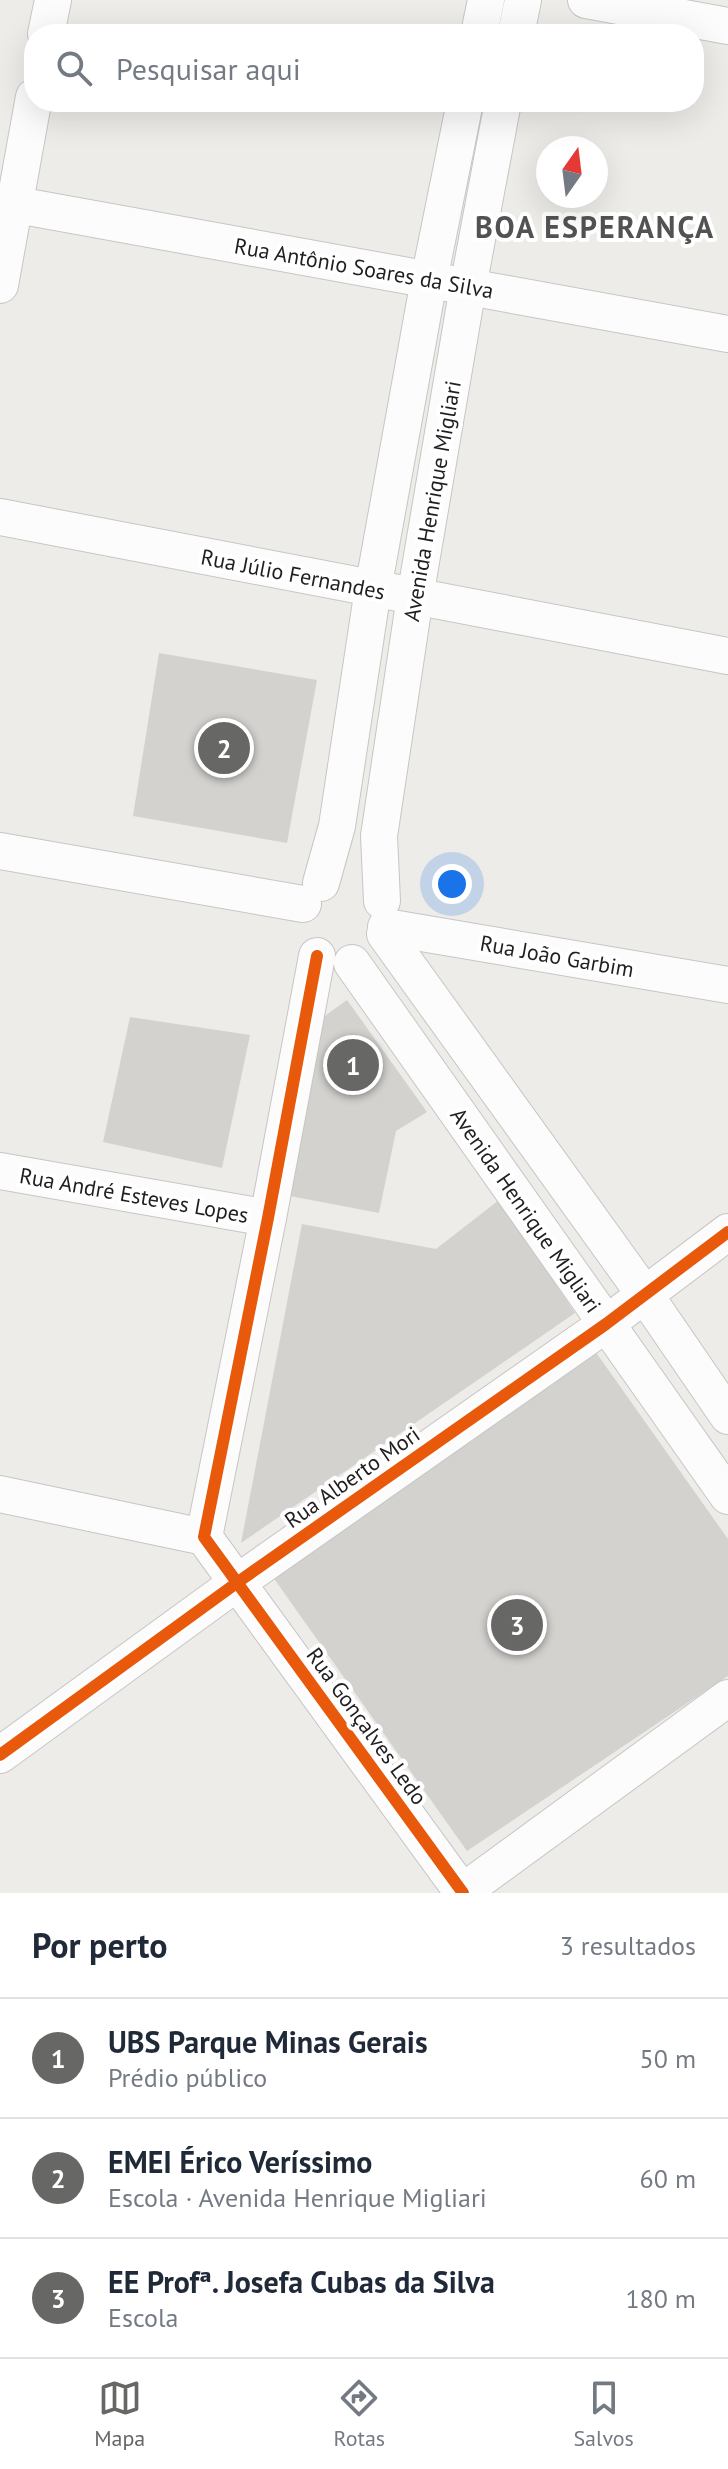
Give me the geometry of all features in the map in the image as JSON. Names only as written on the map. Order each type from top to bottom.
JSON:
[{"type":"street","points":[[48,24],[53,0]]},
{"type":"street","points":[[481,24],[486,0]]},
{"type":"street","points":[[518,24],[523,0]]},
{"type":"street","points":[[586,0],[728,26]]},
{"type":"street","points":[[0,285],[7,203],[30,112]]},
{"type":"street","name":"Avenida Henrique Migliari","points":[[312,894],[337,826],[373,589],[463,112]]},
{"type":"street","name":"Avenida Henrique Migliari","points":[[501,112],[415,597],[379,836],[384,921],[728,1416]]},
{"type":"street","name":"Rua Antônio Soares da Silva","points":[[7,203],[728,334]]},
{"type":"street","name":"Rua Júlio Fernandes","points":[[0,517],[728,656]]},
{"type":"street","points":[[0,851],[312,894]]},
{"type":"street","points":[[335,878],[349,878],[363,882],[374,890],[384,921],[375,951],[334,960],[307,946],[301,933],[300,918],[312,894],[335,878]]},
{"type":"street","name":"Rua João Garbim","points":[[384,921],[728,985]]},
{"type":"street","points":[[0,1494],[204,1537],[268,1218],[334,960]]},
{"type":"street","name":"Avenida Henrique Migliari","points":[[334,960],[606,1324],[728,1496]]},
{"type":"street","name":"Rua André Esteves Lopes","points":[[0,1171],[268,1218]]},
{"type":"street","name":"Rua Alberto Mori","points":[[0,1755],[238,1582],[606,1324],[728,1232]]},
{"type":"street","name":"Rua Gonçalves Ledo","points":[[204,1537],[463,1893]]},
{"type":"street","points":[[463,1893],[728,1698]]},
{"type":"building","points":[[159,653],[317,680],[287,843],[133,816]]},
{"type":"building","points":[[347,1000],[427,1112],[396,1131],[379,1213],[290,1196],[322,1018]]},
{"type":"building","points":[[130,1017],[250,1035],[222,1168],[103,1142]]},
{"type":"building","points":[[499,1200],[575,1313],[241,1543],[302,1224],[436,1249]]},
{"type":"building","points":[[595,1351],[728,1539],[728,1676],[467,1851],[270,1573]]},
{"type":"cycle path","points":[[317,956],[204,1537],[463,1893]]},
{"type":"cycle path","points":[[0,1755],[238,1582],[606,1324],[728,1232]]},
{"type":"place","name":"EMEI Érico Veríssimo","points":[[224,748]]},
{"type":"place","name":"UBS Parque Minas Gerais","points":[[353,1065]]},
{"type":"place","name":"EE Profª. Josefa Cubas da Silva","points":[[517,1625]]},
{"type":"district","name":"BOA ESPERANÇA","points":[[595,228]]}]
